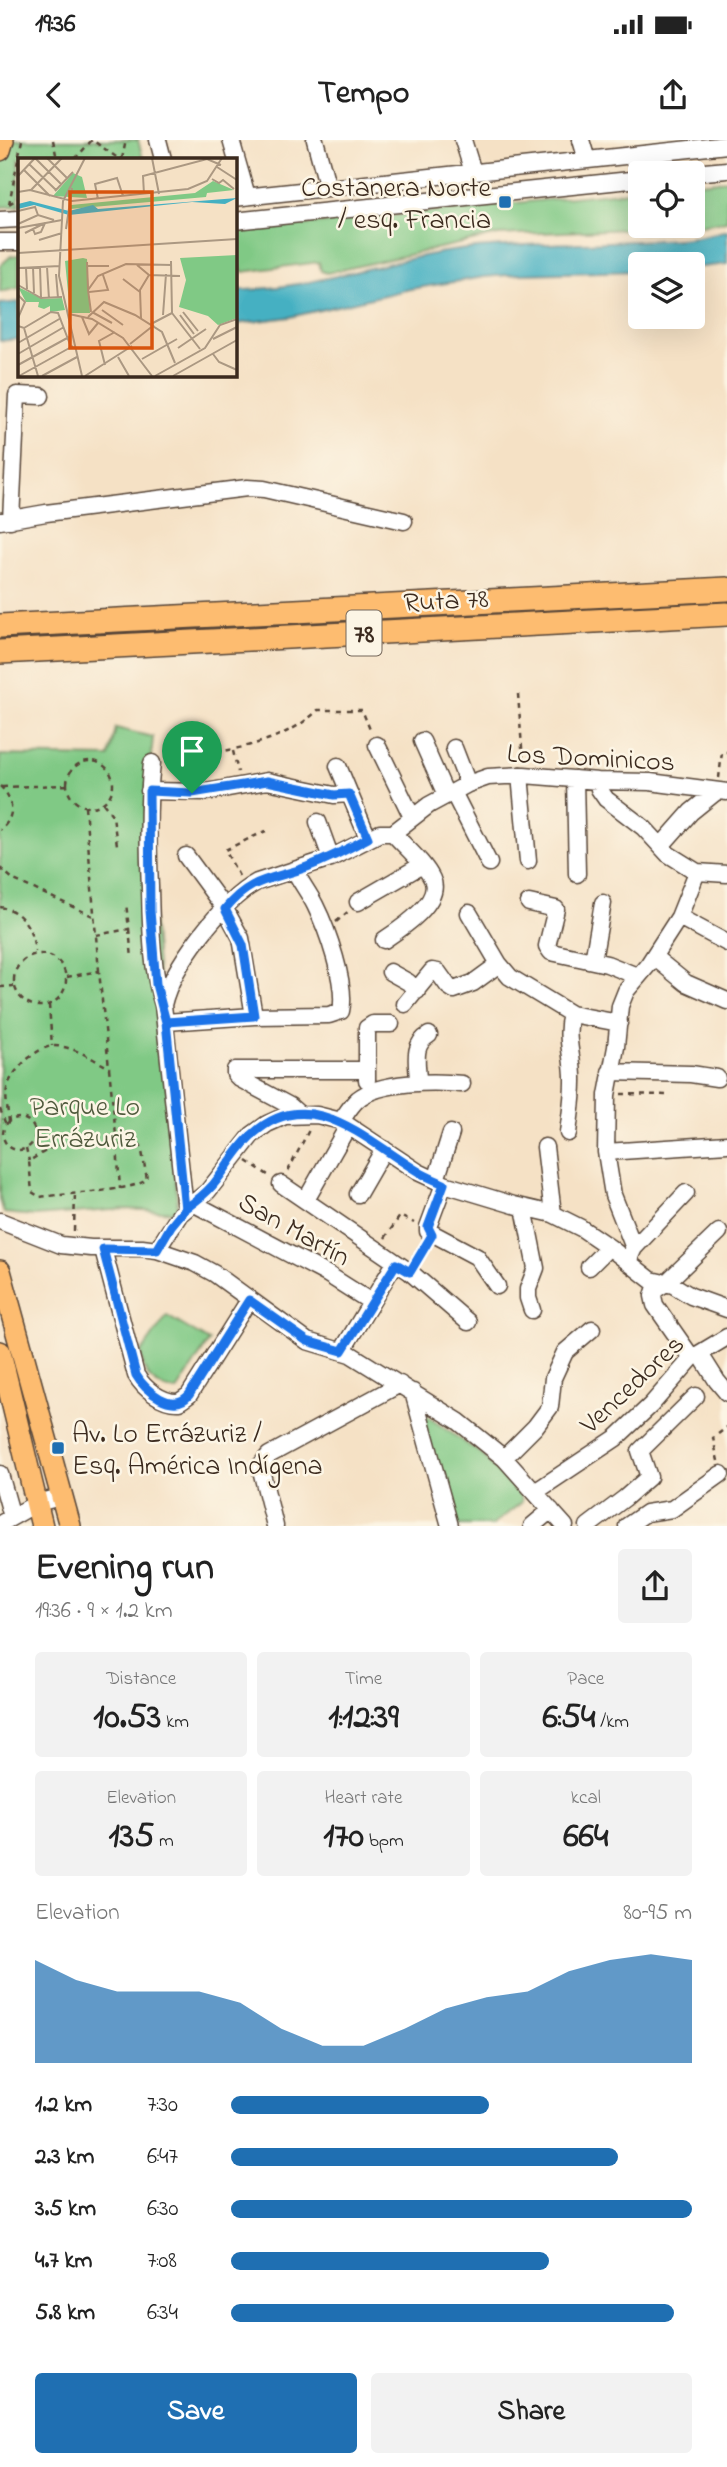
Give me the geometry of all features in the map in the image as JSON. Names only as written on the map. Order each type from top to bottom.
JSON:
[{"type":"highway","name":"Ruta 78","points":[[0,626],[727,589]]},
{"type":"highway","name":"Ruta 78","points":[[0,652],[727,614]]},
{"type":"main road","points":[[0,150],[3,140]]},
{"type":"main road","points":[[0,1271],[70,1525]]},
{"type":"main road","points":[[0,1352],[42,1525]]},
{"type":"street","points":[[158,140],[163,158]]},
{"type":"street","points":[[231,140],[234,158]]},
{"type":"street","points":[[315,140],[328,188]]},
{"type":"street","points":[[463,140],[473,172]]},
{"type":"street","points":[[580,140],[587,160]]},
{"type":"street","points":[[236,168],[241,197],[587,160],[657,146],[727,145]]},
{"type":"street","points":[[705,172],[727,170]]},
{"type":"street","points":[[236,221],[628,180]]},
{"type":"street","points":[[0,220],[18,219]]},
{"type":"street","points":[[0,242],[18,242]]},
{"type":"street","points":[[41,396],[17,395],[5,521],[46,513],[247,488],[264,489],[404,521]]},
{"type":"street","points":[[422,741],[489,863]]},
{"type":"street","points":[[377,745],[412,817]]},
{"type":"street","points":[[454,748],[468,784]]},
{"type":"street","points":[[152,763],[149,791],[150,911],[156,984],[166,1022],[189,1206]]},
{"type":"street","points":[[338,766],[368,838]]},
{"type":"street","points":[[522,775],[528,861]]},
{"type":"street","name":"Los Dominicos","points":[[163,1005],[167,991],[192,950],[246,888],[331,858],[380,833],[393,833],[412,817],[468,784],[488,777],[522,775],[650,782],[722,791]]},
{"type":"street","points":[[575,779],[576,874]]},
{"type":"street","points":[[149,791],[192,793],[267,781],[334,795],[349,794]]},
{"type":"street","points":[[598,781],[598,789],[606,799],[631,817],[668,854],[697,872],[727,874]]},
{"type":"street","points":[[661,846],[691,812],[722,791]]},
{"type":"street","points":[[318,822],[331,858]]},
{"type":"street","points":[[384,940],[422,910],[433,891],[432,879],[393,833]]},
{"type":"street","points":[[186,856],[225,909],[243,945],[254,1016]]},
{"type":"street","points":[[358,902],[422,865]]},
{"type":"street","points":[[166,1022],[254,1016],[330,1015],[341,1011],[340,983],[325,930],[295,871]]},
{"type":"street","points":[[697,872],[679,917],[654,957],[637,976],[623,998],[607,1095],[606,1152],[613,1195],[631,1255],[651,1280],[666,1283],[702,1301],[725,1305]]},
{"type":"street","points":[[529,903],[556,909],[548,950],[637,976]]},
{"type":"street","points":[[593,961],[603,903]]},
{"type":"street","points":[[469,913],[499,964],[510,977],[571,1014],[619,1023]]},
{"type":"street","points":[[679,917],[727,943]]},
{"type":"street","points":[[654,957],[686,983],[727,1001]]},
{"type":"street","points":[[405,1004],[432,971],[438,972],[448,986],[454,989],[473,984],[499,964]]},
{"type":"street","points":[[390,972],[408,982],[417,991]]},
{"type":"street","points":[[568,1133],[573,1083],[567,1034],[571,1014]]},
{"type":"street","points":[[369,1092],[365,1070],[367,1028],[373,1024],[391,1024]]},
{"type":"street","points":[[418,1083],[417,1048],[421,1039],[429,1035]]},
{"type":"street","points":[[299,1114],[290,1106],[240,1079],[235,1070],[365,1070]]},
{"type":"street","points":[[611,1072],[691,1074],[717,1078]]},
{"type":"street","points":[[306,1200],[356,1101],[369,1092],[418,1083],[463,1084]]},
{"type":"street","points":[[157,1250],[171,1226],[214,1184],[252,1135],[267,1124],[285,1116],[299,1114],[317,1115],[345,1123],[418,1172],[440,1182],[524,1208],[553,1214],[581,1228],[609,1247],[631,1255]]},
{"type":"street","points":[[451,1133],[430,1231],[477,1257],[497,1286]]},
{"type":"street","points":[[606,1152],[727,1144]]},
{"type":"street","points":[[545,1147],[553,1214]]},
{"type":"street","points":[[358,1194],[384,1149]]},
{"type":"street","points":[[281,1184],[403,1268],[468,1322]]},
{"type":"street","points":[[631,1255],[686,1193]]},
{"type":"street","name":"San Martín","points":[[189,1206],[327,1274],[370,1302]]},
{"type":"street","points":[[524,1208],[536,1268],[528,1289],[532,1310]]},
{"type":"street","points":[[0,1221],[43,1240],[74,1247],[157,1250],[195,1263],[215,1274],[307,1341],[351,1354],[472,1431],[504,1458],[565,1525]]},
{"type":"street","points":[[719,1232],[656,1290],[653,1300],[727,1392]]},
{"type":"street","points":[[589,1267],[609,1247]]},
{"type":"street","points":[[103,1249],[136,1375],[144,1386],[168,1401],[179,1402],[189,1395],[249,1300]]},
{"type":"street","points":[[342,1351],[370,1302],[403,1268]]},
{"type":"street","points":[[504,1458],[536,1427],[551,1407],[553,1378],[565,1352],[592,1329]]},
{"type":"street","name":"Vencedores","points":[[535,1492],[616,1438],[696,1356],[727,1336]]},
{"type":"street","points":[[275,1525],[261,1470],[269,1455],[407,1388]]},
{"type":"street","points":[[407,1388],[450,1525]]},
{"type":"street","points":[[588,1525],[625,1498],[649,1476],[640,1451],[696,1396]]},
{"type":"street","points":[[0,1474],[6,1520],[37,1503],[61,1497]]},
{"type":"street","points":[[627,1525],[646,1513],[672,1509],[722,1474]]},
{"type":"street","points":[[532,1525],[551,1510]]},
{"type":"path","points":[[18,158],[22,140]]},
{"type":"path","points":[[53,140],[57,158]]},
{"type":"path","points":[[76,158],[92,140],[119,158]]},
{"type":"path","points":[[121,158],[127,140]]},
{"type":"path","points":[[18,160],[9,204],[18,199]]},
{"type":"path","points":[[518,694],[522,775]]},
{"type":"path","points":[[217,752],[233,750],[284,732],[308,720],[318,710],[362,710],[377,745]]},
{"type":"path","points":[[233,750],[241,786]]},
{"type":"path","points":[[722,791],[722,752],[727,752]]},
{"type":"path","points":[[98,763],[110,773],[110,795],[102,803],[85,807],[72,799],[66,785],[76,766],[98,763]]},
{"type":"path","points":[[1,787],[66,785]]},
{"type":"path","points":[[0,830],[9,820],[12,811],[11,802],[1,787]]},
{"type":"path","points":[[102,803],[113,816],[117,845]]},
{"type":"path","points":[[85,807],[120,1189]]},
{"type":"path","points":[[246,888],[225,850],[270,829]]},
{"type":"path","points":[[0,868],[22,884],[94,916]]},
{"type":"path","points":[[325,930],[358,902]]},
{"type":"path","points":[[126,903],[132,958]]},
{"type":"path","points":[[0,907],[7,908],[23,918],[33,936],[36,954]]},
{"type":"path","points":[[96,935],[130,929]]},
{"type":"path","points":[[36,954],[44,954],[60,962],[66,977],[62,994],[49,1005],[32,1005],[18,994],[14,977],[20,962],[36,954]]},
{"type":"path","points":[[66,977],[99,971]]},
{"type":"path","points":[[0,987],[15,986]]},
{"type":"path","points":[[49,1005],[51,1046]]},
{"type":"path","points":[[9,1122],[7,1086],[23,1062],[51,1046],[77,1051],[110,1068]]},
{"type":"path","points":[[607,1095],[668,1095]]},
{"type":"path","points":[[0,1109],[6,1125]]},
{"type":"path","points":[[237,1154],[281,1184],[317,1115]]},
{"type":"path","points":[[24,1119],[32,1126],[33,1141],[26,1149],[15,1150],[6,1144],[3,1135],[6,1125],[24,1119]]},
{"type":"path","points":[[26,1149],[32,1192],[40,1197],[120,1189],[139,1185],[147,1179],[141,1146],[138,1143],[66,1143],[54,1146],[29,1161]]},
{"type":"path","points":[[74,1247],[75,1192]]},
{"type":"path","points":[[377,1249],[400,1216],[430,1231],[403,1268]]},
{"type":"path","points":[[722,1474],[713,1438],[727,1427]]},
{"type":"green space","points":[[0,140],[138,140],[143,158],[18,158],[18,206],[0,207]]},
{"type":"green space","points":[[727,180],[727,221],[705,224],[705,183]]},
{"type":"green space","points":[[628,191],[628,229],[498,235],[327,273],[321,271],[319,262],[243,272],[236,262],[236,232]]},
{"type":"green space","points":[[18,255],[18,288],[0,292],[1,265],[11,256]]},
{"type":"green space","name":"Parque Lo Errázuriz","points":[[116,728],[153,737],[145,824],[178,1212],[125,1209],[35,1216],[4,1213],[0,1199],[0,755],[109,757]]},
{"type":"green space","points":[[167,1316],[209,1341],[177,1391],[162,1387],[151,1379],[144,1368],[141,1353]]},
{"type":"green space","points":[[421,1412],[480,1453],[521,1496],[522,1502],[493,1525],[452,1525]]},
{"type":"water","points":[[727,230],[727,264],[705,267],[705,252],[628,252],[628,271],[484,277],[410,289],[290,317],[236,324],[236,290],[293,285],[466,249],[705,238],[705,236]]},
{"type":"water","points":[[18,302],[18,339],[0,341],[0,304]]},
{"type":"place","name":"Costanera Norte / esq. Francia","points":[[505,202]]},
{"type":"place","name":"Av. Lo Errázuriz / Esq. América Indígena","points":[[58,1448]]},
{"type":"route","points":[[192,793],[149,791],[150,911],[156,984],[166,1022],[185,1209],[157,1250],[103,1249],[136,1375],[151,1392],[176,1403],[185,1400],[189,1395],[249,1300],[307,1341],[342,1351],[396,1264],[410,1272],[432,1235],[428,1227],[444,1184],[418,1172],[341,1121],[299,1114],[274,1120],[259,1129],[246,1141],[208,1191],[185,1209],[180,1149],[166,1022],[254,1016],[243,945],[225,909],[239,893],[257,882],[331,858],[368,838],[349,794],[334,795],[267,781],[192,793]]}]
